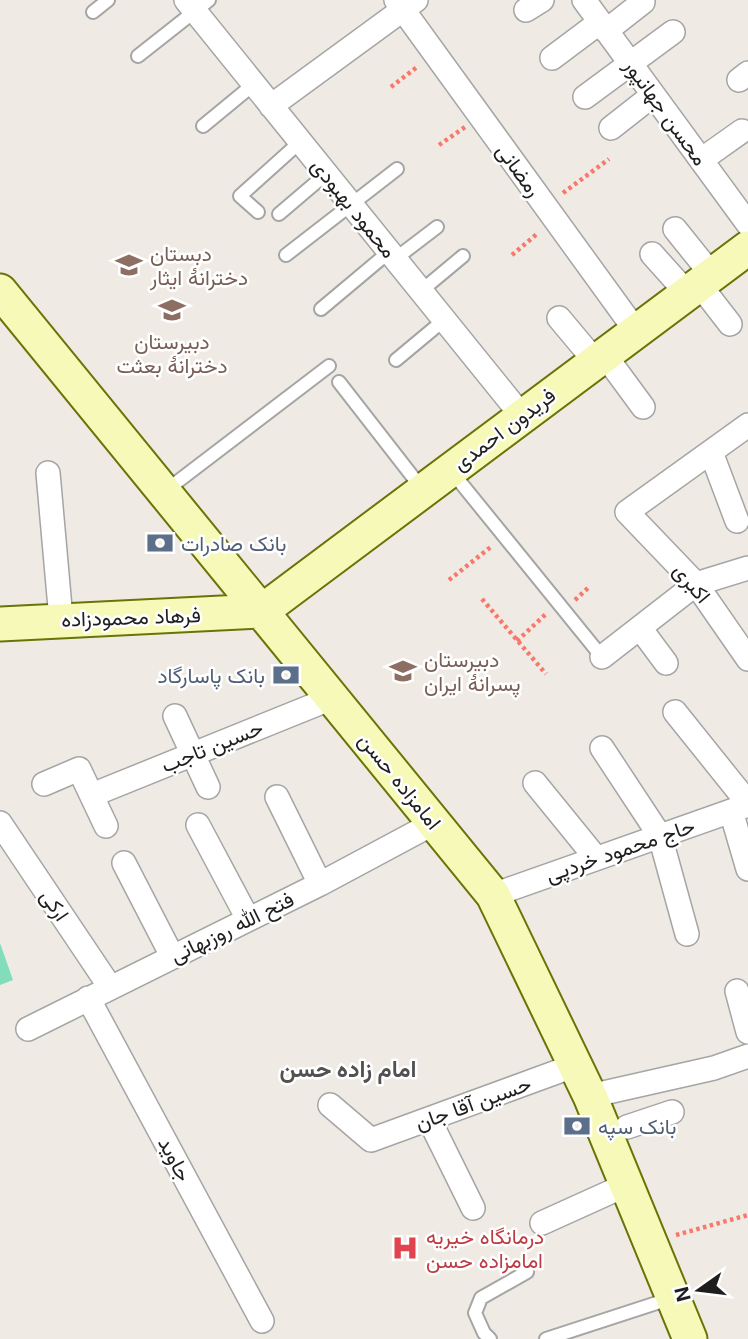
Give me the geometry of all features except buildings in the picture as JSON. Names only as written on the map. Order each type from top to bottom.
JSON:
[{"type":"main road","name":"فریدون احمدی","points":[[261,611],[748,248]]},
{"type":"main road","name":"امامزاده حسن","points":[[0,291],[493,895],[590,1096],[690,1339]]},
{"type":"main road","name":"فرهاد محمودزاده","points":[[0,624],[261,611]]},
{"type":"street","name":"محسن جهانپور","points":[[584,0],[748,225]]},
{"type":"street","points":[[552,58],[643,2]]},
{"type":"street","points":[[271,106],[405,3]]},
{"type":"street","name":"رمضانی","points":[[405,3],[434,53],[636,331]]},
{"type":"street","name":"محمود بهبودی","points":[[196,4],[271,106],[522,416]]},
{"type":"street","points":[[585,97],[673,32]]},
{"type":"street","points":[[611,128],[653,95]]},
{"type":"street","points":[[701,160],[742,131]]},
{"type":"street","points":[[675,229],[699,284],[730,324]]},
{"type":"street","points":[[652,254],[699,284]]},
{"type":"street","points":[[559,318],[600,358],[643,407]]},
{"type":"street","points":[[737,521],[712,452],[748,425]]},
{"type":"street","name":"اکبری","points":[[712,452],[628,512],[696,584],[748,659]]},
{"type":"street","points":[[48,473],[61,619]]},
{"type":"street","points":[[602,657],[696,584],[748,568]]},
{"type":"street","points":[[640,628],[666,663]]},
{"type":"street","name":"حسین تاجب","points":[[92,795],[332,698]]},
{"type":"street","points":[[675,712],[742,806],[748,869]]},
{"type":"street","points":[[175,716],[208,787]]},
{"type":"street","points":[[602,748],[660,836],[687,934]]},
{"type":"street","points":[[44,784],[79,769],[106,826]]},
{"type":"street","points":[[535,783],[596,858]]},
{"type":"street","points":[[276,797],[320,884]]},
{"type":"street","name":"حاج محمود خردپی","points":[[493,895],[742,806]]},
{"type":"street","name":"ارکی","points":[[0,823],[110,987]]},
{"type":"street","name":"فتح الله روزبهانی","points":[[28,1029],[320,884],[434,823]]},
{"type":"street","points":[[198,825],[248,919]]},
{"type":"street","points":[[124,863],[172,956]]},
{"type":"street","points":[[737,991],[748,1032]]},
{"type":"street","name":"جاوید","points":[[88,998],[262,1321]]},
{"type":"street","points":[[590,1096],[715,1068],[748,1056]]},
{"type":"street","name":"حسین آقا جان","points":[[330,1105],[371,1140],[576,1065]]},
{"type":"street","points":[[627,1127],[672,1112]]},
{"type":"street","points":[[429,1119],[473,1208]]},
{"type":"street","points":[[542,1223],[626,1185]]},
{"type":"lane","points":[[93,12],[108,0]]},
{"type":"lane","points":[[138,56],[196,4]]},
{"type":"lane","points":[[203,126],[254,84]]},
{"type":"lane","points":[[258,212],[240,196],[300,142]]},
{"type":"lane","points":[[286,255],[397,169]]},
{"type":"lane","points":[[279,214],[326,174]]},
{"type":"lane","points":[[321,309],[392,256],[437,227]]},
{"type":"lane","points":[[421,292],[463,256]]},
{"type":"lane","points":[[396,359],[444,320]]},
{"type":"lane","points":[[164,492],[329,366]]},
{"type":"lane","points":[[339,382],[423,490]]},
{"type":"lane","points":[[450,470],[602,657]]},
{"type":"lane","points":[[490,1339],[484,1333],[475,1313],[481,1298],[527,1272]]},
{"type":"lane","points":[[546,1339],[673,1298]]},
{"type":"path","points":[[391,87],[434,53]]},
{"type":"path","points":[[439,145],[480,116]]},
{"type":"path","points":[[512,255],[550,213],[609,159]]},
{"type":"path","points":[[449,580],[504,537]]},
{"type":"path","points":[[482,599],[545,674]]},
{"type":"path","points":[[517,641],[558,603]]},
{"type":"path","points":[[672,1237],[748,1215]]},
{"type":"green space","points":[[0,943],[13,980],[0,985]]},
{"type":"place","name":"دبستان دخترانهٔ ایثار","points":[[129,265]]},
{"type":"place","name":"دبیرستان دخترانهٔ بعثت","points":[[172,310]]},
{"type":"place","name":"بانک صادرات","points":[[160,543]]},
{"type":"place","name":"دبیرستان پسرانهٔ ایران","points":[[403,671]]},
{"type":"place","name":"بانک پاسارگاد","points":[[286,675]]},
{"type":"place","name":"بانک سپه","points":[[577,1126]]},
{"type":"place","name":"درمانگاه خیریه امامزاده حسن","points":[[405,1248]]},
{"type":"district","name":"امام زاده حسن","points":[[348,1069]]}]
